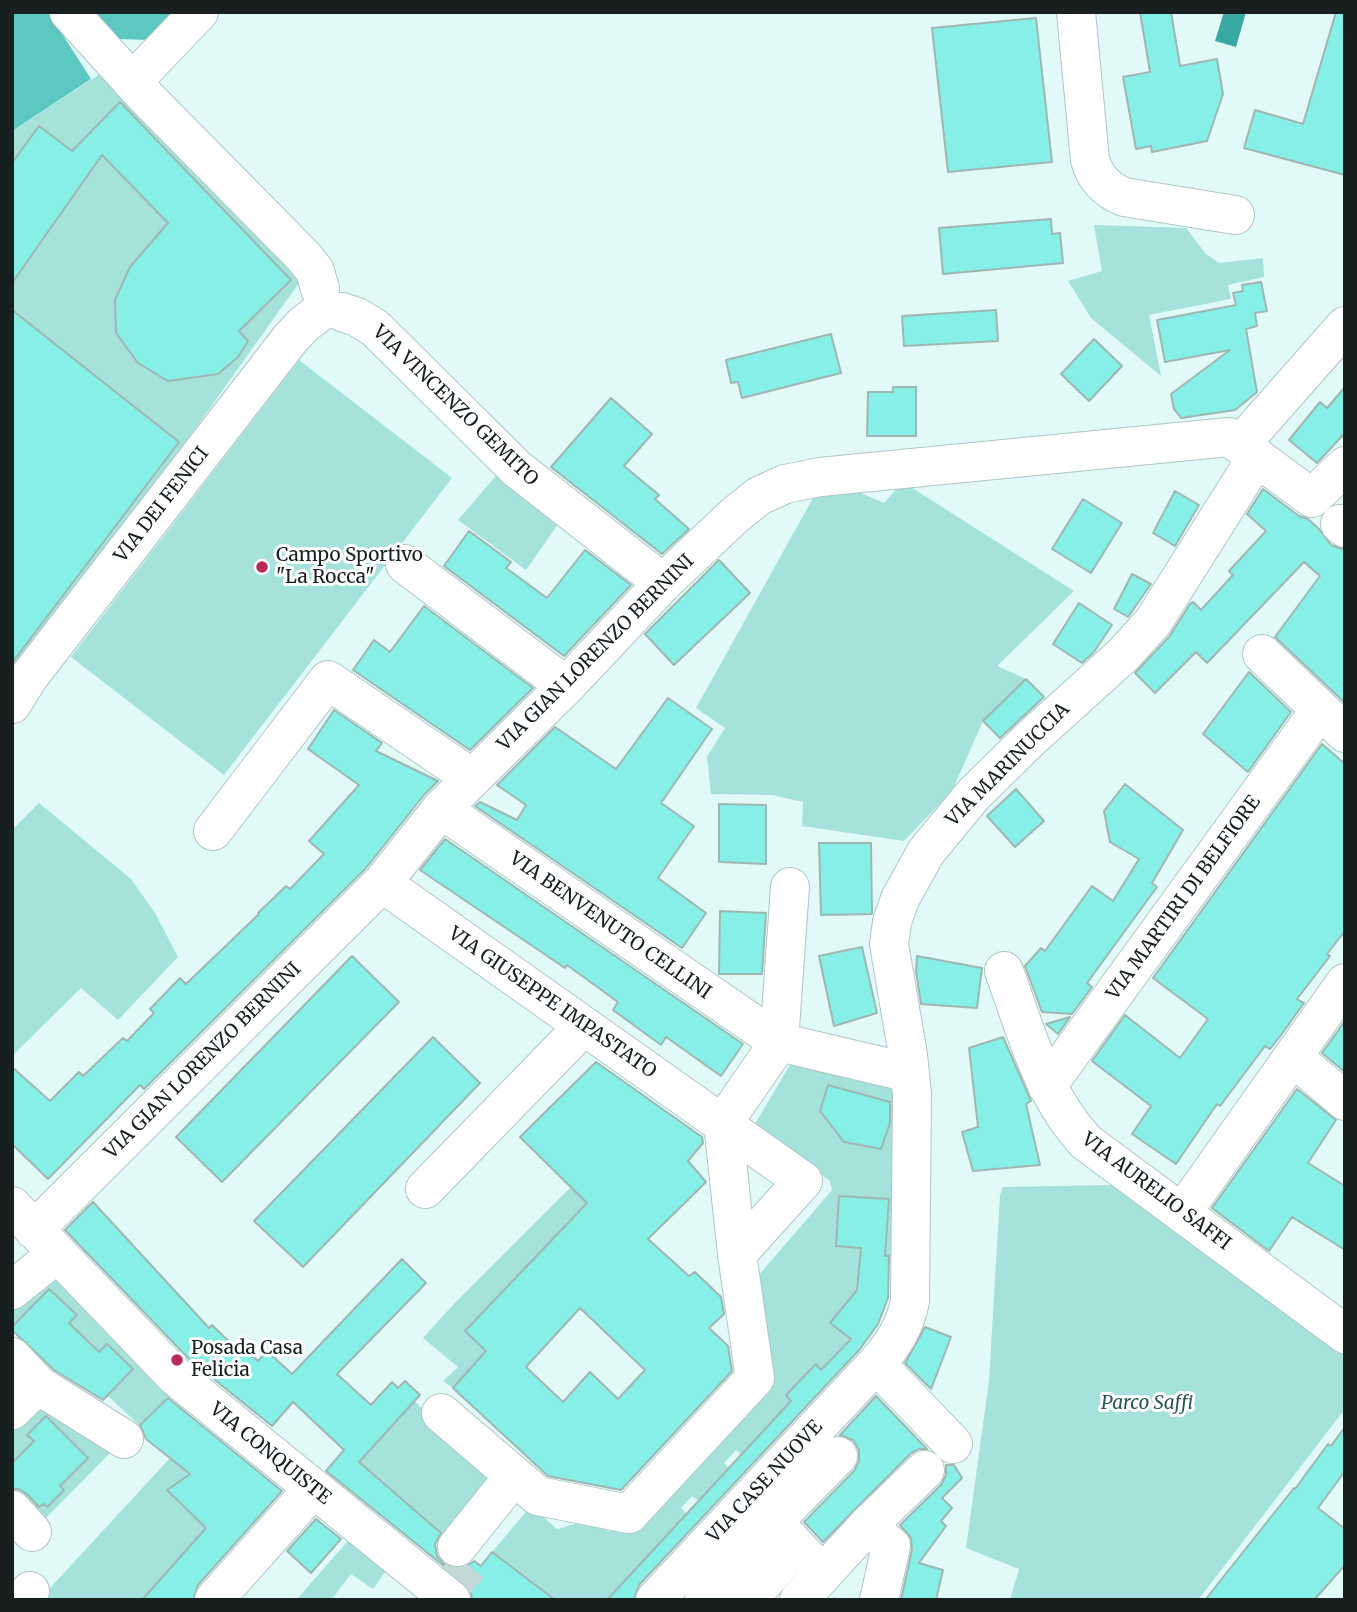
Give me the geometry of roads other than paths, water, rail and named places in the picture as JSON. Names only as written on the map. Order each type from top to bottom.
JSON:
[{"type":"street","points":[[69,12],[132,82],[304,257],[315,271],[327,304]]},
{"type":"street","points":[[132,82],[200,12]]},
{"type":"street","points":[[1076,12],[1090,160],[1098,178],[1110,190],[1124,197],[1235,215]]},
{"type":"street","name":"VIA VINCENZO GEMITO","points":[[327,304],[358,317],[375,328],[516,468],[663,583]]},
{"type":"street","name":"VIA DEI FENICI","points":[[12,704],[29,678],[282,350],[304,324],[327,304]]},
{"type":"street","name":"VIA MARINUCCIA","points":[[876,1364],[900,1332],[910,1301],[910,1073],[889,944],[895,911],[911,875],[934,840],[989,778],[1123,655],[1153,622],[1249,451],[1345,326]]},
{"type":"street","name":"VIA GIAN LORENZO BERNINI","points":[[12,1290],[34,1230],[382,883],[440,809],[566,686],[663,583],[747,505],[767,491],[794,481],[1229,437],[1312,498],[1345,466]]},
{"type":"street","points":[[405,564],[566,686]]},
{"type":"street","points":[[1262,654],[1333,722]]},
{"type":"street","points":[[213,831],[328,680],[472,778]]},
{"type":"street","name":"VIA MARTIRI DI BELFIORE","points":[[1047,1086],[1333,722]]},
{"type":"street","name":"VIA BENVENUTO CELLINI","points":[[440,809],[779,1042],[910,1073]]},
{"type":"street","name":"VIA GIUSEPPE IMPASTATO","points":[[382,883],[803,1181],[737,1254]]},
{"type":"street","points":[[441,1413],[538,1496],[629,1514],[755,1378],[737,1254],[723,1123],[779,1042],[790,887]]},
{"type":"street","name":"VIA AURELIO SAFFI","points":[[1004,971],[1047,1086],[1061,1112],[1086,1142],[1345,1334]]},
{"type":"street","points":[[1182,1213],[1345,983]]},
{"type":"street","points":[[425,1189],[583,1027]]},
{"type":"street","points":[[1293,1057],[1345,1101]]},
{"type":"street","name":"VIA CONQUISTE","points":[[34,1230],[175,1376],[451,1600]]},
{"type":"street","points":[[12,1357],[25,1397],[124,1439]]},
{"type":"street","points":[[876,1364],[953,1444]]},
{"type":"street","name":"VIA CASE NUOVE","points":[[655,1600],[797,1561],[876,1364]]},
{"type":"street","points":[[747,1600],[797,1561],[838,1456]]},
{"type":"street","points":[[704,1600],[797,1561],[867,1526],[925,1470]]},
{"type":"street","points":[[465,1553],[522,1483]]},
{"type":"street","points":[[215,1600],[313,1489]]},
{"type":"street","points":[[867,1526],[891,1546],[879,1600]]},
{"type":"tunnel","points":[[445,1595],[473,1560]]},
{"type":"place","name":"Campo Sportivo \"La Rocca\"","points":[[262,567]]},
{"type":"place","name":"Posada Casa Felicia","points":[[177,1360]]},
{"type":"park label","name":"Parco Saffi","points":[[1147,1404]]}]
